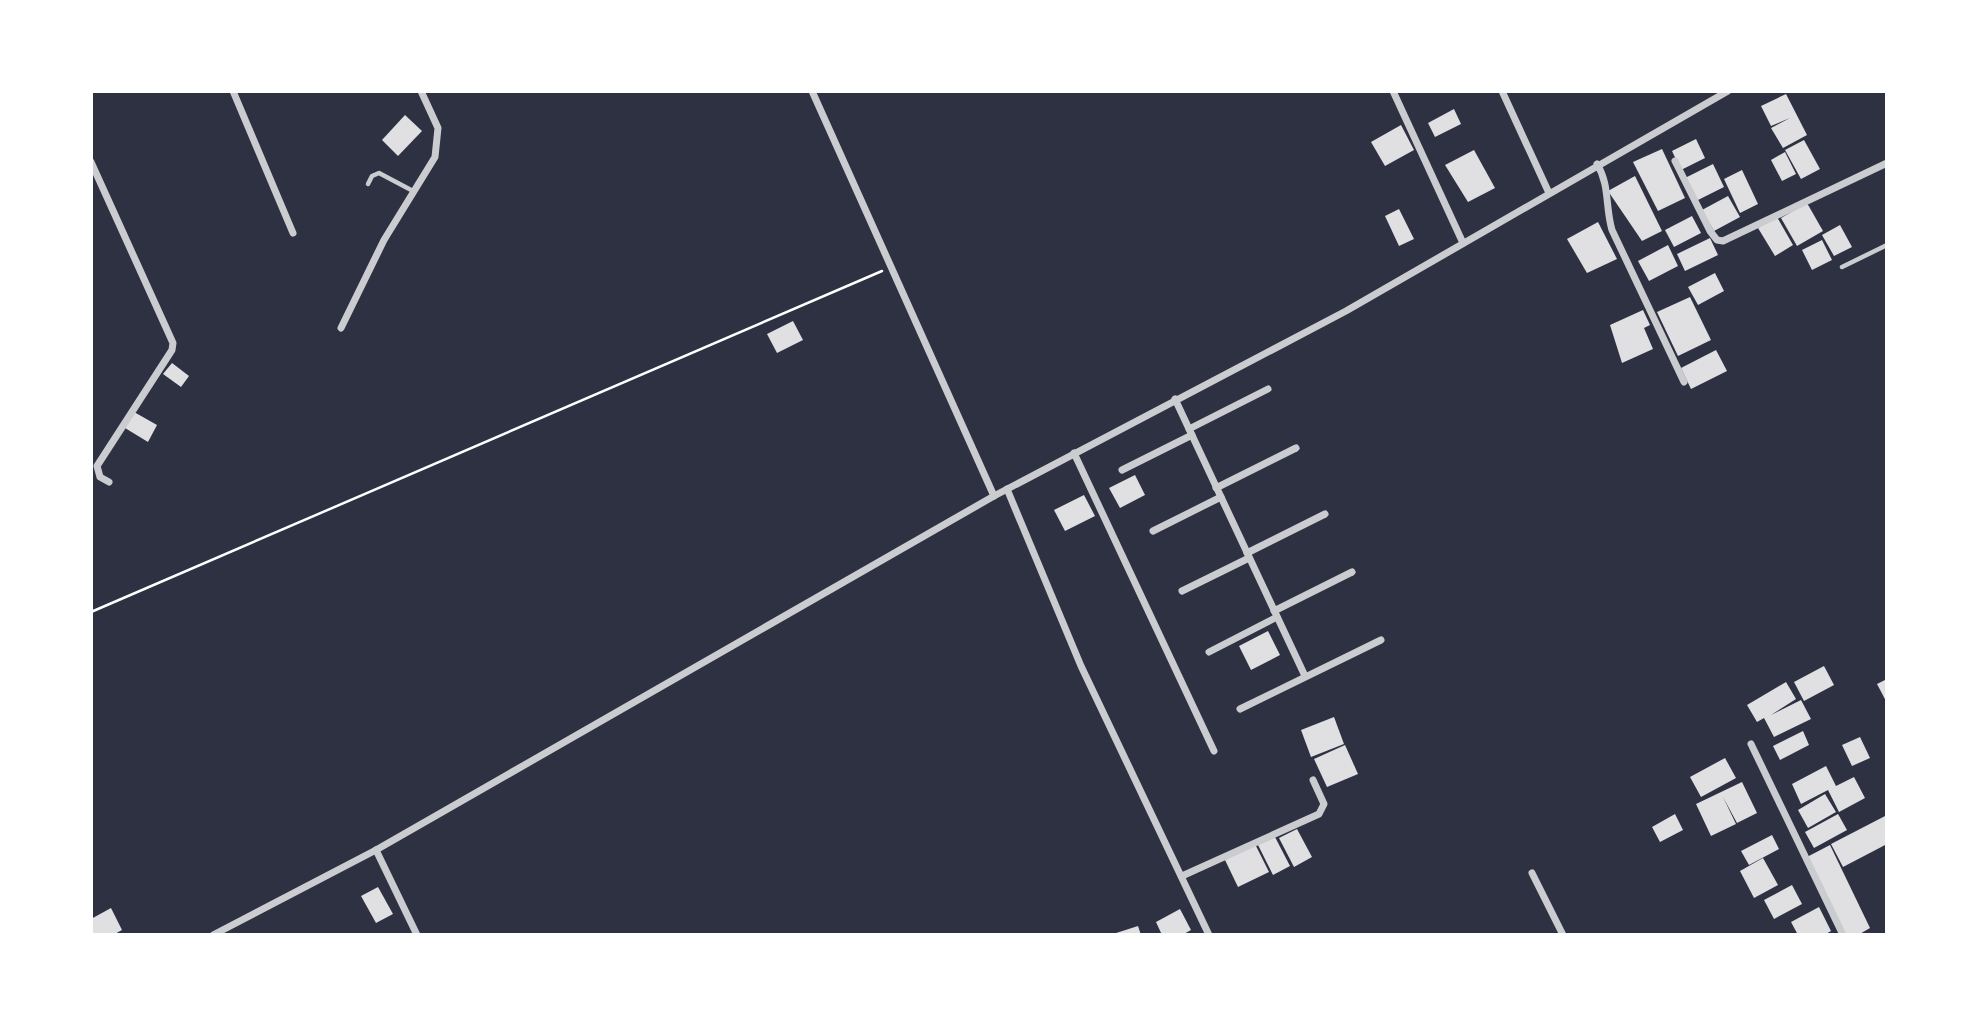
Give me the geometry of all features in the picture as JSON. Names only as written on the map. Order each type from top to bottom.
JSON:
[{"type":"street","points":[[233,91],[293,233]]},
{"type":"street","points":[[341,328],[384,240],[435,157],[440,140],[433,112],[421,91]]},
{"type":"street","points":[[812,91],[993,496]]},
{"type":"street","points":[[1394,91],[1463,243]]},
{"type":"street","points":[[1503,91],[1549,192]]},
{"type":"street","points":[[213,935],[377,852],[993,496],[1346,311],[1597,164],[1728,91]]},
{"type":"street","points":[[1675,161],[1710,231],[1717,240],[1723,241],[1887,163]]},
{"type":"street","points":[[91,162],[173,343],[172,350],[96,466],[100,477],[109,482]]},
{"type":"street","points":[[1597,164],[1605,178],[1607,214],[1612,229],[1684,382]]},
{"type":"street","points":[[1122,470],[1268,389]]},
{"type":"street","points":[[1175,399],[1305,676]]},
{"type":"street","points":[[1216,488],[1296,448]]},
{"type":"street","points":[[1074,453],[1214,751]]},
{"type":"street","points":[[1007,489],[1081,666],[1209,935]]},
{"type":"street","points":[[1153,531],[1221,497]]},
{"type":"street","points":[[1182,591],[1325,514]]},
{"type":"street","points":[[1209,652],[1352,572]]},
{"type":"street","points":[[1240,709],[1381,640]]},
{"type":"street","points":[[1751,744],[1843,935]]},
{"type":"street","points":[[1182,876],[1319,814],[1324,804],[1312,780]]},
{"type":"street","points":[[377,852],[417,935]]},
{"type":"street","points":[[1532,873],[1563,935]]},
{"type":"lane","points":[[368,184],[372,176],[379,173],[414,191]]},
{"type":"lane","points":[[1842,267],[1887,246]]},
{"type":"path","points":[[91,611],[891,267]]},
{"type":"building","points":[[1786,94],[1807,135],[1783,148],[1771,128],[1790,118],[1771,126],[1761,106]]},
{"type":"building","points":[[1454,109],[1461,124],[1435,137],[1428,123]]},
{"type":"building","points":[[405,115],[422,131],[398,156],[382,140]]},
{"type":"building","points":[[1401,125],[1414,150],[1385,166],[1371,142]]},
{"type":"building","points":[[1696,139],[1705,158],[1681,170],[1672,151]]},
{"type":"building","points":[[1804,140],[1820,169],[1801,179],[1785,150]]},
{"type":"building","points":[[1662,149],[1685,198],[1658,211],[1633,162]]},
{"type":"building","points":[[1474,150],[1495,188],[1468,202],[1445,165]]},
{"type":"building","points":[[1785,152],[1796,174],[1782,181],[1771,160]]},
{"type":"building","points":[[1713,164],[1724,187],[1696,201],[1685,178]]},
{"type":"building","points":[[1742,170],[1758,204],[1740,213],[1724,179]]},
{"type":"building","points":[[1635,176],[1662,231],[1642,241],[1608,191]]},
{"type":"building","points":[[1728,196],[1740,217],[1714,231],[1702,210]]},
{"type":"building","points":[[1807,203],[1823,231],[1797,246],[1781,218]]},
{"type":"building","points":[[1399,209],[1414,239],[1399,246],[1385,216]]},
{"type":"building","points":[[1692,216],[1701,233],[1674,247],[1665,230]]},
{"type":"building","points":[[1777,217],[1793,245],[1775,256],[1758,228]]},
{"type":"building","points":[[1598,222],[1617,259],[1587,273],[1567,239]]},
{"type":"building","points":[[1840,225],[1852,247],[1834,256],[1822,235]]},
{"type":"building","points":[[1710,238],[1718,255],[1685,271],[1677,254]]},
{"type":"building","points":[[1822,240],[1832,260],[1812,270],[1802,250]]},
{"type":"building","points":[[1668,245],[1678,266],[1649,281],[1638,261]]},
{"type":"building","points":[[1715,273],[1724,291],[1698,305],[1688,287]]},
{"type":"building","points":[[1690,297],[1711,340],[1678,356],[1657,312]]},
{"type":"building","points":[[1643,310],[1650,325],[1644,328],[1653,349],[1622,363],[1610,325]]},
{"type":"building","points":[[793,321],[803,340],[777,353],[767,334]]},
{"type":"building","points":[[1716,350],[1727,371],[1691,389],[1681,368]]},
{"type":"building","points":[[172,363],[189,376],[181,387],[163,374]]},
{"type":"building","points":[[134,412],[157,425],[148,442],[125,428]]},
{"type":"building","points":[[1135,475],[1145,495],[1120,508],[1109,488]]},
{"type":"building","points":[[1084,495],[1095,516],[1065,531],[1054,510]]},
{"type":"building","points":[[1268,631],[1280,655],[1251,670],[1239,646]]},
{"type":"building","points":[[1824,666],[1834,685],[1804,701],[1794,682]]},
{"type":"building","points":[[1887,679],[1887,703],[1877,684]]},
{"type":"building","points":[[1786,682],[1796,699],[1771,715],[1801,700],[1811,719],[1774,737],[1764,718],[1757,722],[1747,705]]},
{"type":"building","points":[[1334,717],[1344,744],[1311,757],[1301,730]]},
{"type":"building","points":[[1803,731],[1809,745],[1780,760],[1773,746]]},
{"type":"building","points":[[1860,737],[1870,758],[1852,766],[1842,745]]},
{"type":"building","points":[[1345,745],[1358,774],[1327,787],[1314,759]]},
{"type":"building","points":[[1725,758],[1736,778],[1701,797],[1690,777]]},
{"type":"building","points":[[1826,766],[1836,786],[1854,777],[1865,798],[1839,812],[1828,790],[1801,804],[1792,784]]},
{"type":"building","points":[[1742,782],[1757,813],[1737,823],[1723,797],[1736,824],[1711,836],[1696,804]]},
{"type":"building","points":[[1825,794],[1836,812],[1808,828],[1798,810]]},
{"type":"building","points":[[1675,814],[1683,830],[1660,842],[1652,827]]},
{"type":"building","points":[[1838,814],[1847,830],[1814,848],[1805,832]]},
{"type":"building","points":[[1887,815],[1887,844],[1843,867],[1831,844]]},
{"type":"building","points":[[1297,829],[1312,857],[1294,867],[1279,838]]},
{"type":"building","points":[[1772,835],[1779,849],[1749,865],[1741,851]]},
{"type":"building","points":[[1275,837],[1290,866],[1273,875],[1258,845]]},
{"type":"building","points":[[1255,844],[1269,872],[1238,887],[1225,860]]},
{"type":"building","points":[[1830,845],[1870,928],[1858,935],[1845,935],[1805,858]]},
{"type":"building","points":[[1763,858],[1778,885],[1754,898],[1740,871]]},
{"type":"building","points":[[1792,885],[1802,904],[1774,919],[1764,900]]},
{"type":"building","points":[[378,887],[393,914],[376,923],[361,896]]},
{"type":"building","points":[[1819,907],[1831,931],[1824,935],[1798,935],[1791,922]]},
{"type":"building","points":[[111,908],[122,930],[113,935],[91,935],[91,919]]},
{"type":"building","points":[[1180,909],[1191,930],[1182,935],[1162,935],[1156,922]]},
{"type":"building","points":[[1138,926],[1141,935],[1113,935],[1113,934]]}]
